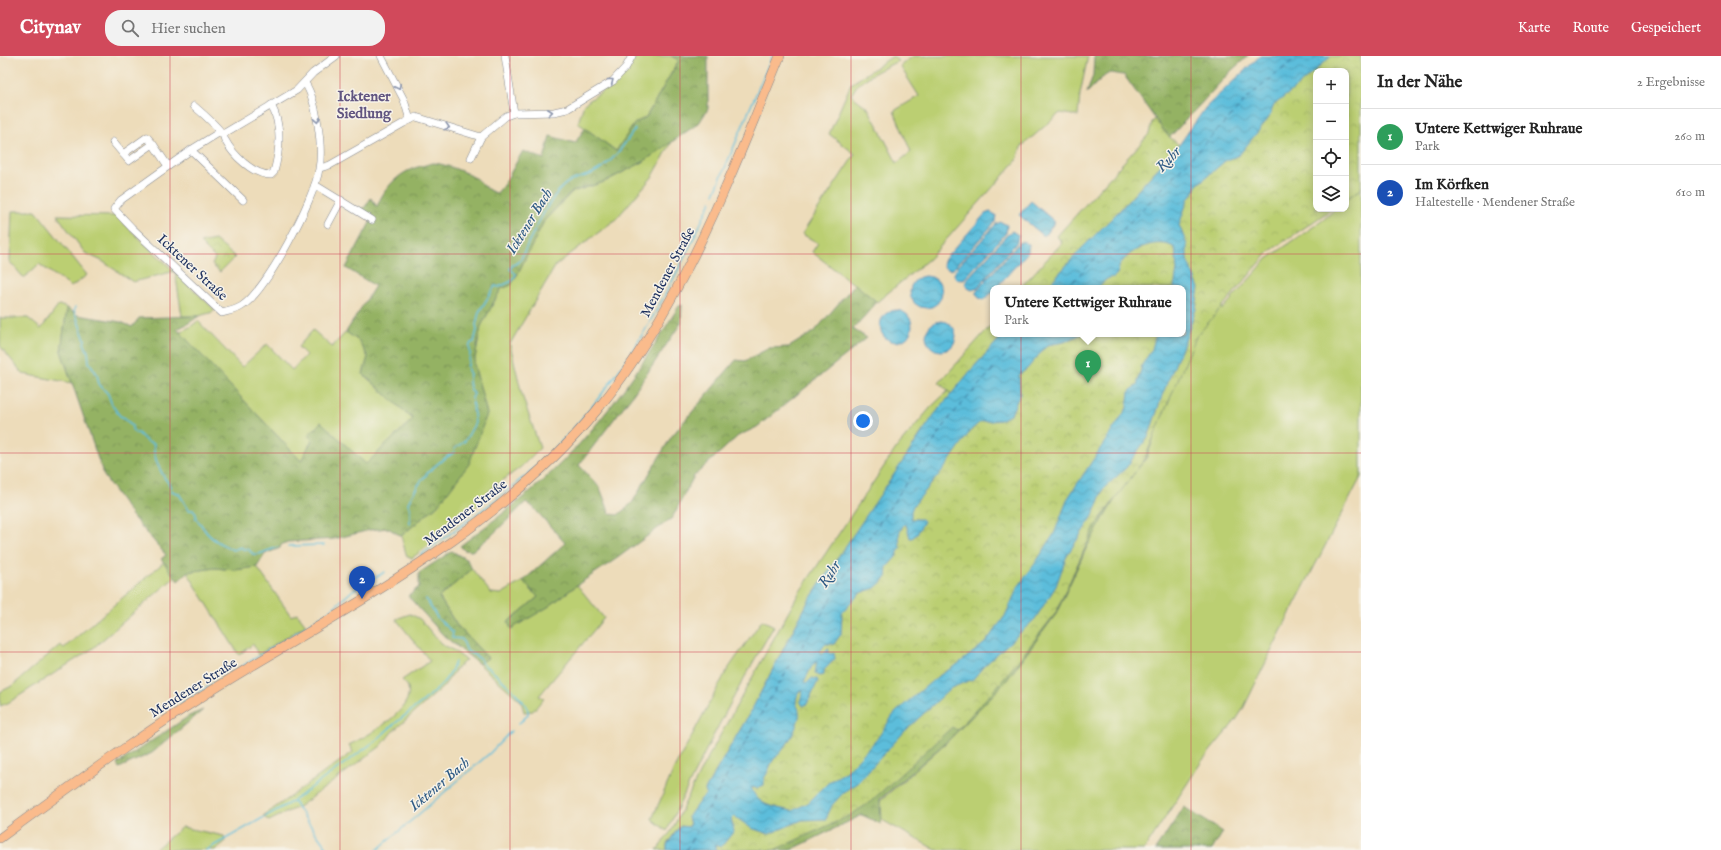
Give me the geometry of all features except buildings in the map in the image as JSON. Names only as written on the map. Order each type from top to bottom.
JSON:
[{"type":"main road","name":"Mendener Straße","points":[[0,838],[73,784],[181,710],[411,569],[484,517],[521,487],[566,446],[629,367],[676,288],[703,235],[780,56]]},
{"type":"street","points":[[113,142],[120,153],[123,154],[129,161],[153,144],[168,166],[191,150],[297,90],[314,72],[336,56]]},
{"type":"street","points":[[380,56],[404,100],[410,120]]},
{"type":"street","points":[[505,56],[514,113]]},
{"type":"street","points":[[471,158],[481,137],[506,116],[514,113],[554,112],[567,109],[613,81],[626,67],[632,56]]},
{"type":"street","name":"Icktener Straße","points":[[168,166],[121,200],[114,209],[132,228],[222,313],[243,306],[260,287],[277,264],[308,204],[320,168],[317,120],[310,94],[305,83]]},
{"type":"street","points":[[195,110],[221,133],[230,148],[249,167],[256,172],[271,175],[274,172],[277,161],[279,144],[278,122],[271,106]]},
{"type":"street","points":[[320,168],[330,165],[416,117],[481,137]]},
{"type":"street","points":[[191,150],[243,200]]},
{"type":"street","points":[[315,185],[372,220]]},
{"type":"street","points":[[328,224],[341,200]]},
{"type":"green space","points":[[636,56],[671,56],[679,60],[646,117],[635,123],[616,151],[578,123],[584,104],[621,78]]},
{"type":"green space","points":[[671,56],[708,56],[708,109],[699,123],[643,162],[604,182],[571,192],[544,221],[511,285],[501,289],[481,326],[474,364],[487,414],[469,464],[438,505],[401,536],[388,528],[370,530],[334,539],[287,542],[281,545],[280,548],[265,554],[257,567],[235,570],[215,568],[188,572],[178,581],[161,559],[166,555],[133,517],[104,476],[61,351],[67,308],[77,315],[121,322],[132,327],[139,318],[199,316],[177,329],[301,461],[312,440],[308,435],[321,422],[366,464],[413,419],[363,374],[368,357],[359,341],[346,332],[375,286],[346,268],[373,217],[360,209],[365,207],[371,198],[377,207],[389,186],[400,175],[414,168],[433,163],[466,173],[475,178],[488,189],[497,193],[508,178],[523,151],[544,159],[550,136],[575,143],[585,128],[616,151],[635,123],[646,117],[679,60]]},
{"type":"green space","points":[[893,56],[898,61],[876,72],[858,84],[851,95],[868,108],[897,163],[911,152],[894,111],[919,96],[900,66],[913,56],[1088,56],[1080,94],[1078,116],[1060,113],[1021,147],[1017,160],[930,258],[877,302],[812,252],[818,243],[802,234],[855,154],[829,134],[851,84]]},
{"type":"green space","points":[[1094,56],[1248,56],[1232,70],[1170,137],[1166,134],[1124,75],[1113,73],[1108,74],[1087,93],[1093,75]]},
{"type":"green space","points":[[1312,56],[1361,56],[1361,189],[1349,197],[1349,68],[1313,68],[1313,212],[1328,212],[1270,251],[1196,337],[1144,460],[1095,526],[1055,614],[1002,681],[957,730],[952,727],[869,803],[849,816],[774,850],[690,850],[845,590],[1041,337],[1186,337],[1186,285],[1088,285]]},
{"type":"green space","points":[[1361,56],[1349,68],[1318,68],[1323,62]]},
{"type":"green space","points":[[1313,73],[1313,78],[1226,275],[1222,310],[1267,259],[1323,220],[1332,212],[1349,212],[1349,197],[1361,186],[1361,477],[1286,621],[1243,709],[1236,720],[1202,761],[1144,850],[936,850],[882,820],[881,800],[950,739],[1006,681],[1056,614],[1183,337],[1186,337],[1186,331],[1196,309],[1179,225]]},
{"type":"green space","points":[[1155,119],[1166,134],[1179,145],[1049,285],[1023,285],[1062,243],[1057,236],[1149,134],[1152,122]]},
{"type":"green space","points":[[673,140],[653,176],[616,219],[556,265],[510,344],[522,395],[540,448],[521,467],[492,488],[469,515],[412,558],[407,557],[401,536],[438,505],[487,414],[474,364],[481,326],[501,289],[511,285],[517,275],[544,221],[572,192],[604,182],[643,162]]},
{"type":"green space","points":[[12,211],[36,211],[87,275],[71,287],[39,264],[24,278],[10,262]]},
{"type":"green space","points":[[57,215],[116,216],[174,271],[133,282],[102,261],[85,253]]},
{"type":"green space","points":[[215,240],[235,257],[220,272],[212,265],[215,258],[200,243]]},
{"type":"green space","points":[[175,272],[214,309],[213,312],[199,316],[182,316]]},
{"type":"green space","points":[[855,284],[877,302],[853,329],[867,338],[757,427],[738,436],[694,476],[672,518],[548,607],[511,629],[508,622],[538,597],[523,581],[565,543],[533,507],[526,502],[493,534],[472,551],[464,550],[460,546],[539,484],[580,443],[626,387],[679,306],[682,305],[681,323],[634,393],[579,465],[600,488],[610,514],[618,515],[632,503],[671,437],[736,360],[745,361],[769,348],[789,347],[815,331]]},
{"type":"green space","points":[[59,305],[67,308],[61,351],[72,383],[23,374],[0,346],[0,318],[28,318],[41,329]]},
{"type":"green space","points":[[198,321],[242,367],[267,344],[292,370],[306,355],[298,347],[313,330],[332,347],[346,332],[359,341],[368,357],[363,374],[413,419],[366,464],[312,440],[301,461],[179,332]]},
{"type":"green space","points":[[990,326],[990,337],[1001,337],[972,369],[952,394],[939,383]]},
{"type":"green space","points":[[948,391],[952,394],[922,432],[866,519],[808,602],[751,711],[705,790],[707,794],[688,817],[690,824],[689,827],[680,826],[667,844],[667,850],[657,850],[672,830],[701,770],[799,593],[897,447],[931,407]]},
{"type":"green space","points":[[1166,402],[1147,457],[1118,494],[1084,552],[1056,614],[1006,681],[950,739],[880,799],[881,824],[862,815],[791,850],[749,850]]},
{"type":"green space","points":[[452,551],[467,560],[472,569],[439,597],[456,624],[488,658],[479,664],[444,636],[408,596],[419,587],[419,573]]},
{"type":"green space","points":[[164,562],[175,577],[92,649],[8,703],[0,706],[0,692],[12,686],[60,645],[64,648]]},
{"type":"green space","points":[[257,567],[291,616],[297,613],[306,625],[258,655],[253,644],[239,655],[187,572],[215,568],[235,570]]},
{"type":"green space","points":[[472,569],[491,593],[501,594],[523,581],[538,597],[508,622],[548,607],[577,585],[604,618],[539,696],[544,698],[533,711],[524,712],[521,701],[479,664],[487,658],[456,624],[439,597]]},
{"type":"green space","points":[[410,614],[420,619],[442,645],[453,650],[466,660],[456,669],[443,687],[392,732],[381,746],[300,806],[269,821],[263,816],[353,752],[349,745],[387,722],[397,714],[404,705],[408,696],[408,687],[402,680],[430,661],[396,619]]},
{"type":"green space","points":[[762,620],[774,626],[718,727],[667,831],[652,819],[674,769],[726,672]]},
{"type":"green space","points":[[203,710],[152,753],[119,768],[117,764],[189,716]]},
{"type":"green space","points":[[1184,807],[1223,832],[1212,850],[1155,850]]},
{"type":"green space","points":[[182,827],[224,836],[225,842],[215,850],[154,850]]},
{"type":"water","name":"Ruhr","points":[[1260,56],[1331,56],[1318,68],[1313,68],[1313,72],[1274,105],[1268,119],[1239,155],[1225,161],[1196,186],[1193,194],[1188,199],[1179,225],[1187,245],[1187,260],[1199,288],[1196,309],[1186,338],[1163,393],[1149,435],[1126,468],[1103,489],[1093,516],[1067,555],[1056,586],[1035,619],[983,667],[973,679],[951,688],[905,731],[857,783],[845,791],[832,805],[826,819],[802,820],[769,834],[751,828],[734,816],[731,819],[734,831],[721,847],[715,845],[716,850],[667,850],[667,845],[680,826],[689,827],[690,824],[688,817],[706,794],[705,790],[751,711],[808,602],[934,415],[972,369],[1001,337],[1075,337],[1064,342],[1047,345],[1027,369],[1019,375],[1020,394],[1011,414],[1001,420],[980,422],[971,430],[946,466],[913,506],[911,511],[911,519],[922,519],[924,521],[917,534],[912,538],[910,538],[906,524],[903,525],[899,534],[900,548],[896,557],[887,567],[886,578],[875,588],[860,593],[842,613],[841,634],[834,644],[825,644],[820,652],[822,655],[828,648],[830,654],[834,653],[835,659],[824,670],[824,675],[819,676],[815,673],[817,661],[812,666],[804,682],[807,683],[812,678],[817,679],[818,681],[807,704],[803,706],[800,701],[803,690],[801,689],[796,699],[799,709],[799,717],[794,731],[784,748],[772,761],[764,778],[764,785],[757,788],[751,787],[757,798],[767,805],[792,811],[808,803],[830,781],[846,772],[877,739],[894,714],[905,704],[937,677],[958,664],[985,643],[1005,616],[1018,587],[1054,534],[1068,498],[1127,408],[1129,392],[1137,385],[1142,365],[1152,349],[1155,337],[1186,337],[1186,285],[1174,285],[1177,270],[1175,248],[1168,245],[1153,244],[1138,249],[1125,259],[1114,277],[1106,280],[1101,285],[1049,285],[1179,145],[1206,107]]},
{"type":"water","points":[[1031,201],[1055,222],[1044,236],[1019,215]]},
{"type":"water","points":[[990,212],[996,215],[995,222],[954,268],[950,270],[945,268],[943,264],[945,259],[985,214]]},
{"type":"water","points":[[1001,222],[1007,225],[1006,233],[965,278],[961,280],[956,279],[954,274],[956,269],[996,224]]},
{"type":"water","points":[[1012,231],[1018,235],[1017,242],[977,288],[972,290],[968,288],[965,284],[967,279]]},
{"type":"water","points":[[1023,241],[1029,245],[1028,252],[999,285],[990,285],[990,294],[983,300],[979,298],[976,293],[978,289],[1019,243]]},
{"type":"water","points":[[923,276],[929,276],[939,283],[942,292],[941,298],[935,305],[929,308],[923,308],[913,301],[910,295],[910,289],[917,279]]},
{"type":"water","points":[[896,310],[905,313],[909,317],[912,326],[909,335],[905,339],[896,342],[887,339],[883,335],[880,326],[883,317],[887,313]]},
{"type":"water","points":[[941,321],[952,325],[956,336],[952,347],[941,351],[930,347],[926,336],[930,325]]},
{"type":"waterway","points":[[714,194],[772,56]]},
{"type":"waterway","name":"Icktener Bach","points":[[410,524],[410,509],[408,503],[417,487],[427,473],[455,452],[454,449],[465,441],[475,423],[472,398],[474,394],[470,387],[470,374],[468,367],[470,346],[471,343],[474,342],[479,312],[495,286],[499,287],[512,281],[516,274],[510,269],[513,265],[520,261],[540,219],[561,188],[570,181],[600,169],[617,154],[635,129]]},
{"type":"waterway","points":[[421,555],[516,484],[545,458],[572,430],[597,400],[620,370],[660,305],[711,201]]},
{"type":"waterway","points":[[75,307],[74,310],[85,340],[84,343],[88,352],[89,362],[97,374],[99,384],[108,394],[112,405],[120,416],[125,418],[132,426],[135,433],[138,433],[147,442],[154,444],[156,461],[172,491],[179,494],[189,510],[193,510],[196,514],[196,519],[207,533],[217,541],[233,550],[241,547],[243,549],[248,549],[253,554],[259,554],[278,547]]},
{"type":"waterway","points":[[288,546],[324,545]]},
{"type":"waterway","points":[[181,703],[287,639],[333,608],[353,590],[385,572]]},
{"type":"waterway","name":"Icktener Bach","points":[[426,599],[438,619],[453,632],[452,638],[462,639],[467,651],[481,659],[481,662],[505,683],[525,704],[528,709],[528,714],[519,723]]},
{"type":"waterway","points":[[328,850],[293,801],[378,739],[421,703],[442,684],[450,673],[455,662]]},
{"type":"waterway","name":"Icktener Bach","points":[[377,850],[490,753],[511,731]]},
{"type":"waterway","points":[[206,850],[293,801]]},
{"type":"ferry route","points":[[1070,285],[1252,94],[1298,56]]},
{"type":"ferry route","points":[[686,850],[765,707],[856,558],[951,416],[1022,337]]},
{"type":"place","name":"Untere Kettwiger Ruhraue","points":[[1088,383]]},
{"type":"place","name":"Im Körfken","points":[[362,599]]},
{"type":"district","name":"Icktener Siedlung","points":[[364,104]]}]
